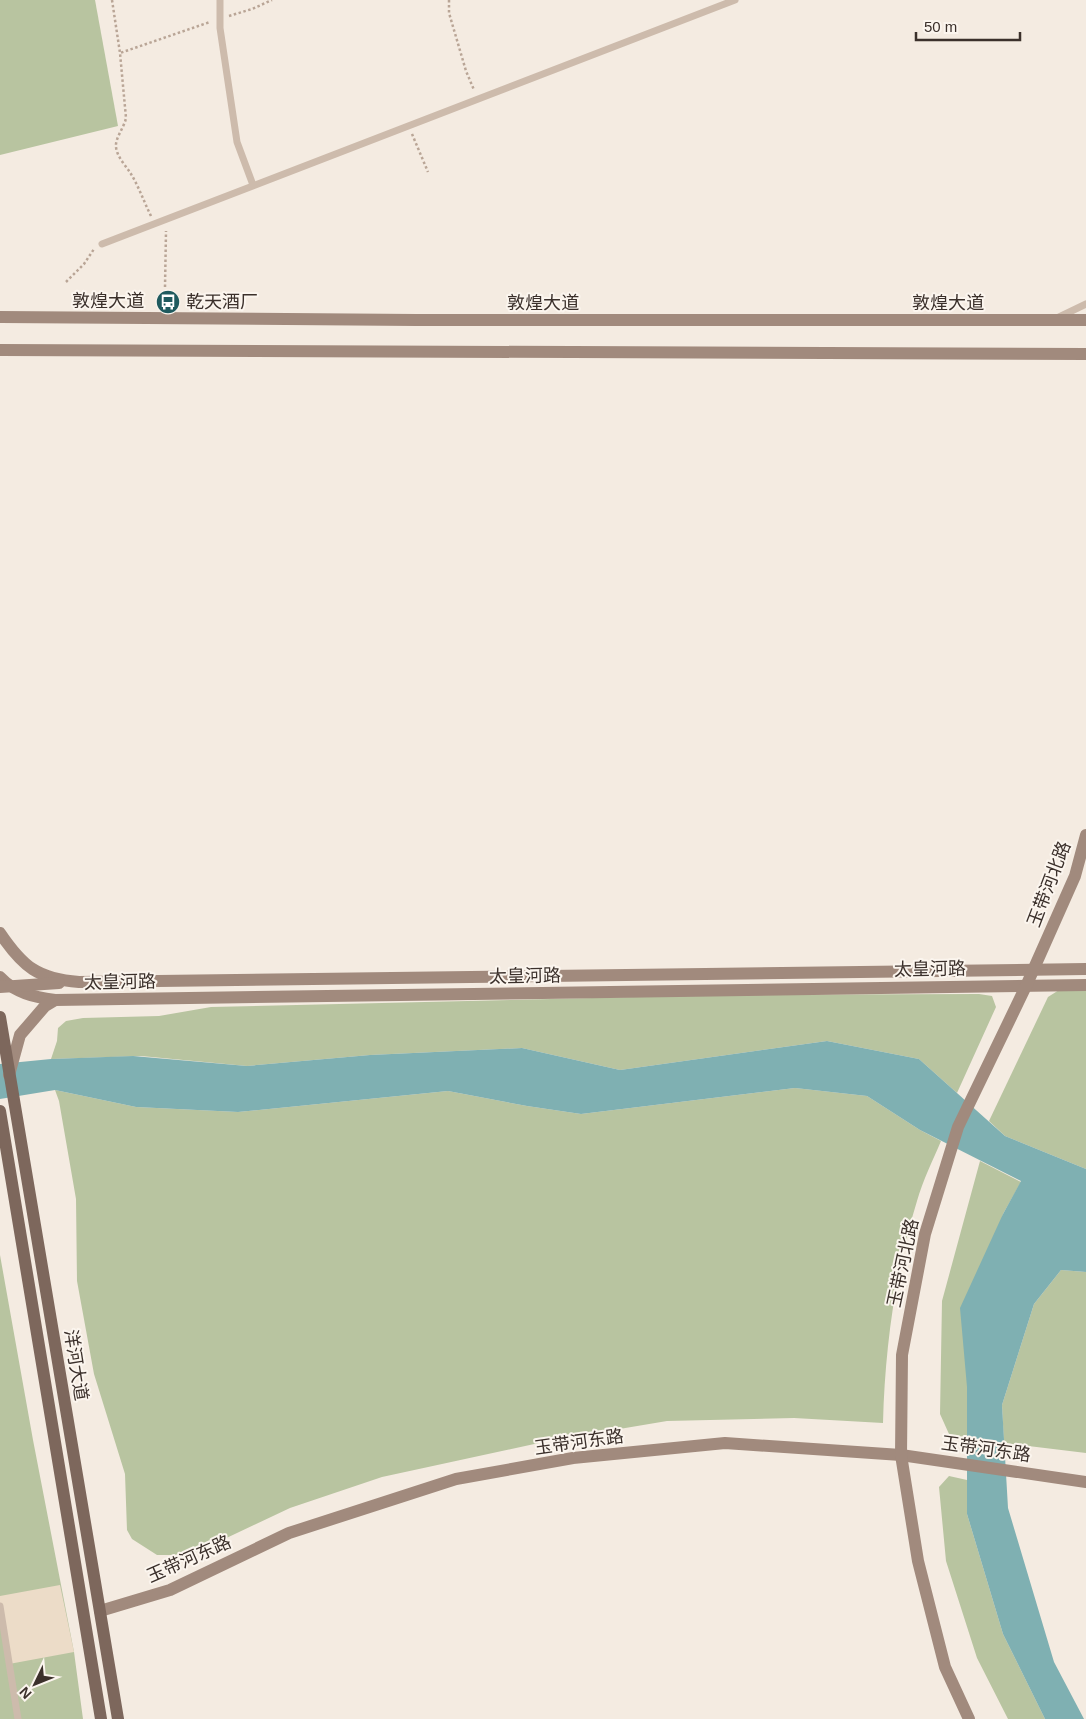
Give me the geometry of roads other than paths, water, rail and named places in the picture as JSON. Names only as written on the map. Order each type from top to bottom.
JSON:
[{"type":"main road","name":"洋河大道","points":[[0,1017],[118,1719]]},
{"type":"main road","name":"洋河大道","points":[[0,1111],[101,1719]]},
{"type":"street","name":"敦煌大道","points":[[0,317],[406,320],[1086,320]]},
{"type":"street","points":[[0,350],[1086,354]]},
{"type":"street","name":"玉带河北路","points":[[969,1719],[945,1667],[918,1561],[901,1454],[902,1355],[925,1234],[958,1127],[1027,984],[1074,876],[1086,835]]},
{"type":"street","name":"太皇河路","points":[[0,933],[20,959],[35,972],[47,977],[79,982],[1086,970]]},
{"type":"street","points":[[0,977],[4,987],[79,982]]},
{"type":"street","name":"太皇河路","points":[[4,987],[37,998],[55,1000],[1027,984],[1086,985]]},
{"type":"street","points":[[9,1075],[20,1036],[44,1006],[55,1000]]},
{"type":"street","name":"玉带河东路","points":[[100,1611],[170,1590],[289,1533],[456,1479],[574,1458],[725,1443],[901,1454],[1086,1482]]},
{"type":"lane","points":[[220,0],[220,19],[237,142],[253,185]]},
{"type":"lane","points":[[102,244],[735,0]]},
{"type":"lane","points":[[1053,320],[1086,304]]},
{"type":"lane","points":[[0,1606],[18,1719]]},
{"type":"water","points":[[827,1041],[919,1059],[1005,1136],[1086,1169],[1086,1272],[1061,1270],[1034,1304],[1002,1405],[1008,1508],[1054,1662],[1084,1719],[1045,1719],[1003,1634],[967,1514],[967,1387],[960,1308],[1003,1214],[1021,1181],[920,1130],[867,1096],[795,1088],[581,1114],[448,1091],[238,1112],[136,1107],[55,1090],[0,1099],[0,1064],[51,1059],[133,1056],[247,1066],[370,1055],[522,1048],[620,1070]]},
{"type":"place","name":"乾天酒厂","points":[[168,302]]}]
